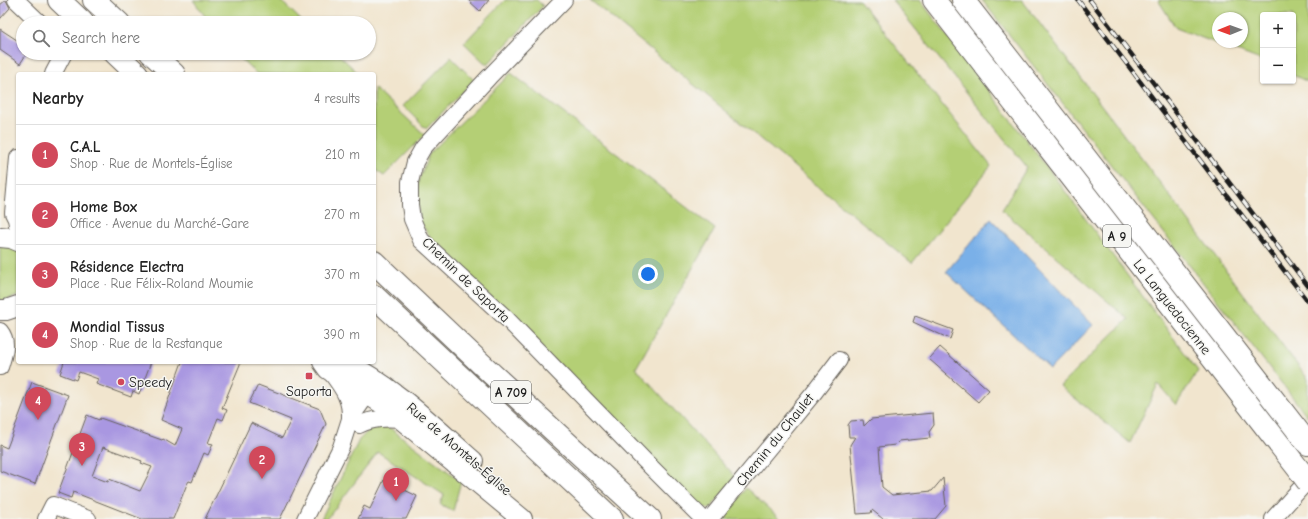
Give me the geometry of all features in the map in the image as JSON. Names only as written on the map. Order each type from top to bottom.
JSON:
[{"type":"highway","points":[[59,0],[76,16]]},
{"type":"highway","points":[[94,0],[111,16]]},
{"type":"highway","name":"La Languedocienne","points":[[934,0],[1305,477]]},
{"type":"highway","name":"La Languedocienne","points":[[962,0],[1308,444]]},
{"type":"highway","points":[[122,60],[135,72]]},
{"type":"highway","points":[[159,60],[172,72]]},
{"type":"highway","name":"A 709","points":[[376,264],[492,374],[650,519]]},
{"type":"highway","name":"A 709","points":[[376,298],[612,519]]},
{"type":"main road","points":[[0,235],[16,240]]},
{"type":"main road","points":[[332,364],[364,372],[373,388]]},
{"type":"main road","name":"Rue de Montels-Église","points":[[373,388],[402,419],[522,519]]},
{"type":"main road","name":"Rue de Montels-Église","points":[[373,388],[392,392],[420,414],[539,519]]},
{"type":"street","points":[[16,0],[33,16]]},
{"type":"street","name":"Chemin de Saporta","points":[[564,0],[423,148],[415,162],[410,182],[412,219],[421,240],[507,319],[645,462],[703,519]]},
{"type":"street","points":[[54,72],[60,60]]},
{"type":"street","points":[[16,180],[13,213],[16,219]]},
{"type":"street","points":[[0,235],[9,217],[13,213]]},
{"type":"street","points":[[0,367],[6,348],[2,333],[7,332],[12,308]]},
{"type":"street","name":"Chemin du Chaulet","points":[[710,519],[839,360]]},
{"type":"street","points":[[332,364],[350,404],[354,422]]},
{"type":"street","points":[[305,519],[354,422],[367,405],[373,388]]},
{"type":"street","points":[[354,422],[376,418],[402,419]]},
{"type":"street","points":[[1273,519],[1305,477]]},
{"type":"street","points":[[50,512],[88,519]]},
{"type":"green space","points":[[193,0],[280,0],[297,16],[205,16]]},
{"type":"green space","points":[[505,0],[537,0],[543,6],[487,65],[464,43]]},
{"type":"green space","points":[[590,0],[859,0],[991,166],[912,263]]},
{"type":"green space","points":[[892,0],[920,0],[1062,187],[1198,371],[1176,405],[1158,384],[1130,443],[1060,386],[1128,319],[1002,210],[1027,167]]},
{"type":"green space","points":[[982,0],[1022,0],[1308,379],[1308,417]]},
{"type":"green space","points":[[1158,0],[1308,0],[1308,82],[1296,76],[1296,12],[1260,12],[1260,60],[1229,48],[1248,48],[1248,12],[1212,12],[1212,42],[1176,28]]},
{"type":"green space","points":[[451,57],[474,80],[426,129],[403,106]]},
{"type":"green space","points":[[242,60],[344,60],[357,72],[255,72]]},
{"type":"green space","points":[[511,73],[715,229],[636,368],[735,477],[710,509],[695,506],[428,234],[420,222],[417,198],[418,182],[429,154]]},
{"type":"green space","points":[[376,90],[425,135],[384,176],[376,170]]},
{"type":"green space","points":[[0,244],[16,248],[16,297],[0,302]]},
{"type":"green space","points":[[379,426],[390,428],[461,481],[453,511],[440,504],[444,495],[378,452],[327,519],[321,519],[359,440],[367,432]]},
{"type":"green space","points":[[746,488],[780,519],[721,519]]},
{"type":"water","points":[[991,219],[1093,325],[1050,369],[946,272]]},
{"type":"building","points":[[6,0],[10,8],[0,19],[0,5]]},
{"type":"building","points":[[468,0],[489,0],[480,11]]},
{"type":"building","points":[[0,29],[16,39],[16,60],[23,60],[20,64],[0,50]]},
{"type":"building","points":[[915,316],[953,330],[950,339],[913,322]]},
{"type":"building","points":[[940,347],[989,390],[978,402],[929,359]]},
{"type":"building","name":"Speedy","points":[[63,364],[150,364],[139,394],[133,391],[131,397],[96,384],[98,379],[79,372],[76,380],[60,374]]},
{"type":"building","points":[[181,364],[240,364],[222,408],[227,410],[223,420],[218,418],[208,443],[213,444],[208,455],[204,453],[192,482],[189,481],[187,484],[173,519],[142,519],[73,492],[71,498],[58,493],[87,415],[99,420],[100,418],[162,440],[163,439],[175,446],[182,429],[161,420]],"holes":[[[103,447],[142,461],[141,463],[152,467],[140,491],[109,479],[108,482],[92,476]]]},
{"type":"building","points":[[32,382],[68,395],[35,484],[0,471],[0,445],[7,448]]},
{"type":"building","points":[[258,385],[320,409],[326,424],[280,519],[205,519],[251,423],[282,438],[291,420],[249,403]]},
{"type":"building","points":[[933,413],[934,425],[929,432],[930,438],[899,441],[895,445],[879,447],[882,487],[892,495],[932,491],[943,478],[946,506],[935,519],[883,519],[872,510],[871,513],[857,514],[850,445],[855,437],[849,437],[848,425],[851,421],[863,420],[864,426],[871,419]]},
{"type":"building","points":[[384,480],[417,496],[406,519],[358,519],[364,506],[370,509]]},
{"type":"railway","points":[[1078,0],[1308,302]]},
{"type":"railway","points":[[1090,0],[1308,286]]},
{"type":"place","name":"Saporta","points":[[309,376]]},
{"type":"place","name":"Speedy","points":[[121,382]]},
{"type":"place","name":"Mondial Tissus","points":[[38,420]]},
{"type":"place","name":"Résidence Electra","points":[[82,466]]},
{"type":"place","name":"Home Box","points":[[262,479]]},
{"type":"place","name":"C.A.L","points":[[396,501]]}]
